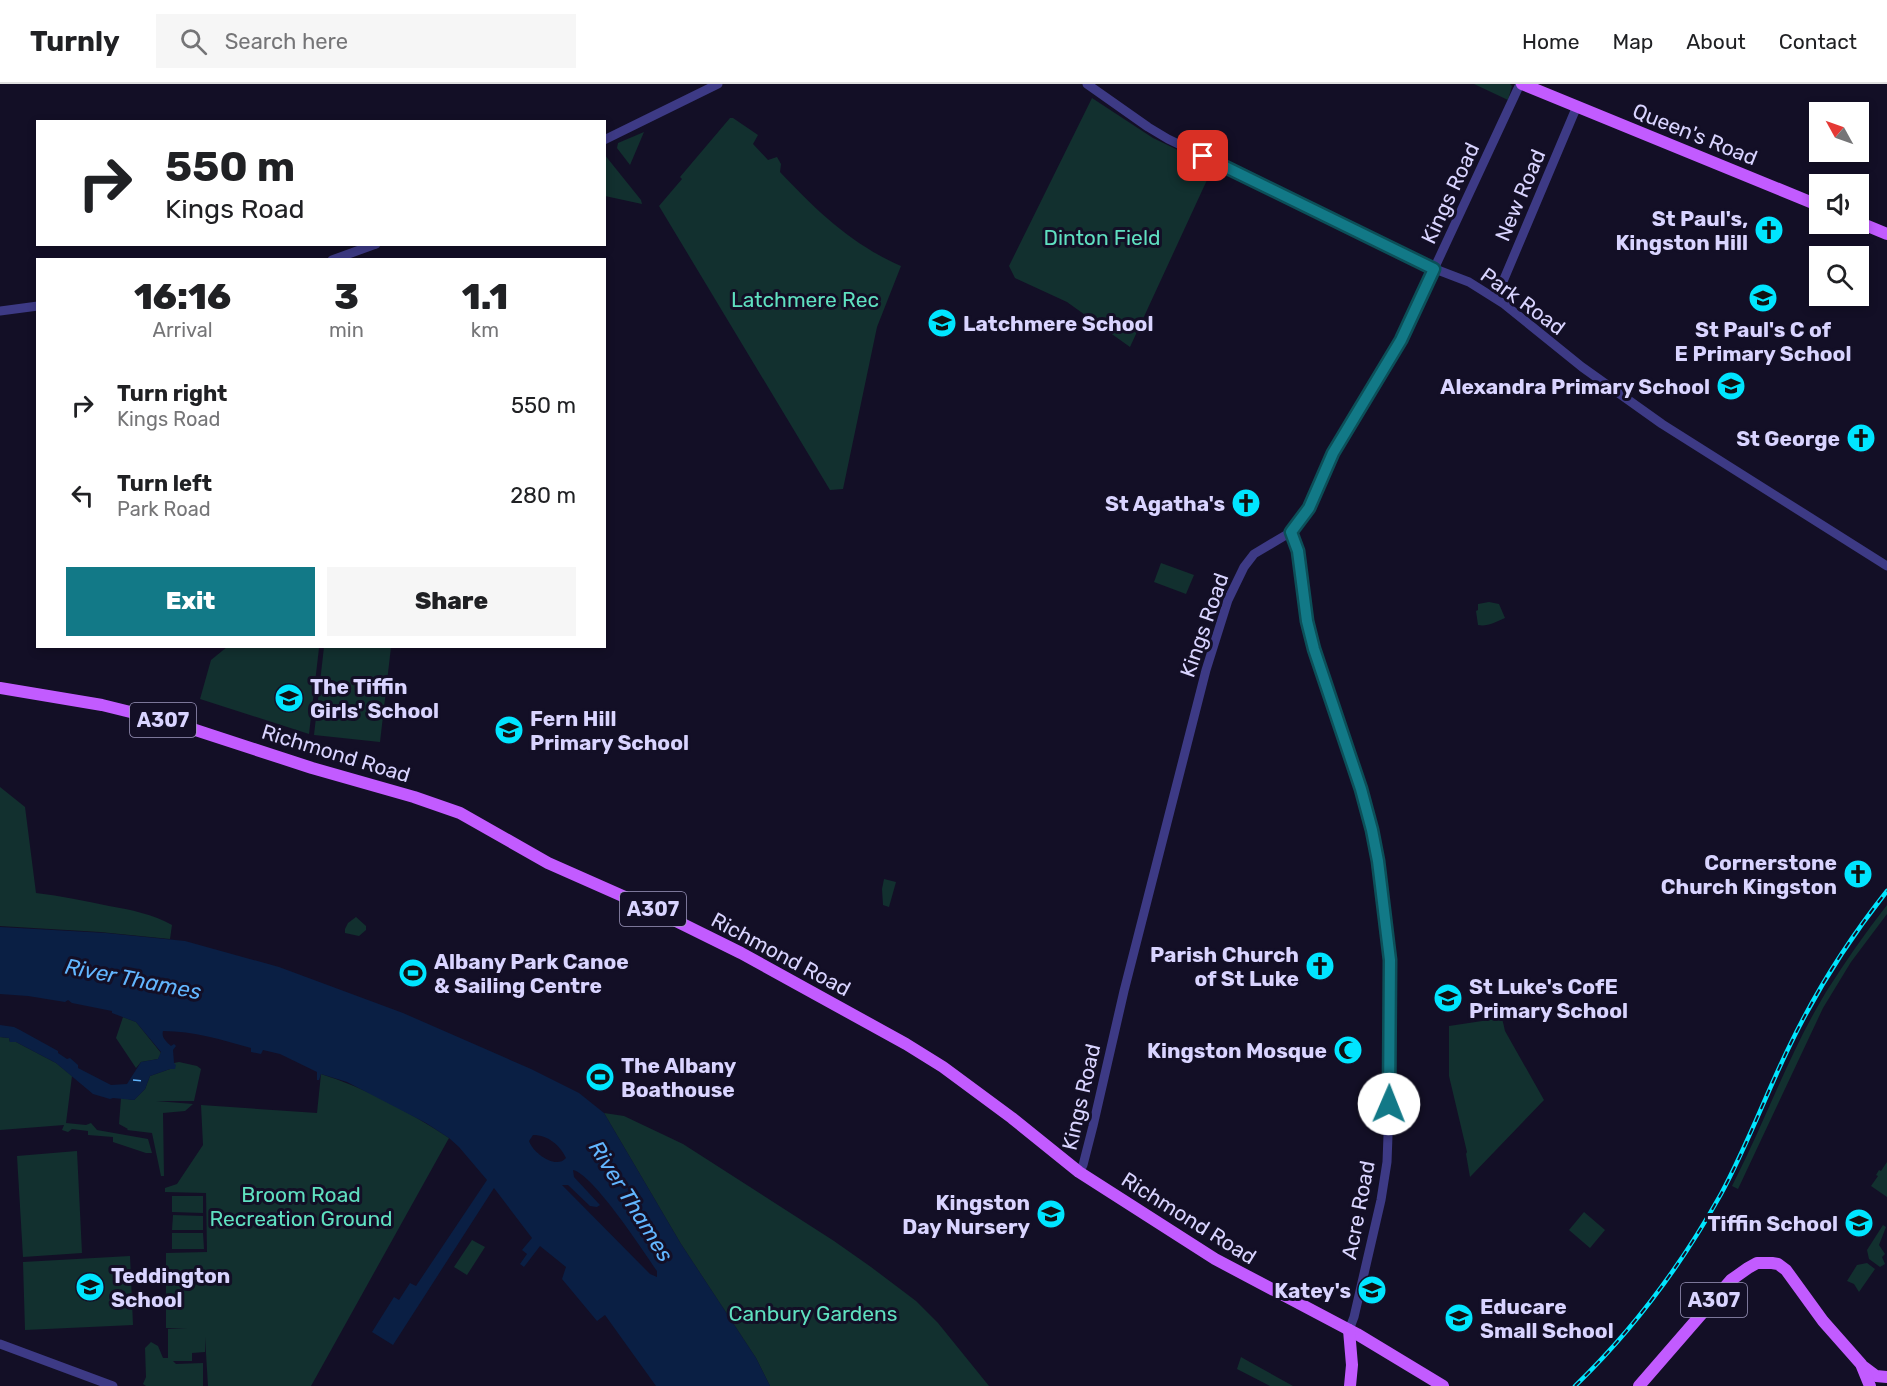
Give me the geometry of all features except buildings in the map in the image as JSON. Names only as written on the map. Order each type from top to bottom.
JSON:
[{"type":"main road","name":"Queen's Road","points":[[1521,84],[1809,201]]},
{"type":"main road","points":[[1869,227],[1887,234]]},
{"type":"main road","name":"Richmond Road","points":[[0,688],[102,705],[171,722],[460,813],[548,863],[652,909],[747,956],[906,1044],[944,1067],[1079,1172],[1235,1271],[1349,1330],[1443,1386]]},
{"type":"main road","name":"A307","points":[[1639,1386],[1731,1280],[1757,1263],[1767,1262],[1778,1264],[1786,1270],[1823,1321],[1861,1364],[1870,1386]]},
{"type":"main road","points":[[1349,1330],[1352,1365],[1350,1386]]},
{"type":"main road","points":[[1352,1365],[1359,1349],[1368,1341]]},
{"type":"main road","points":[[1861,1364],[1876,1376],[1887,1377]]},
{"type":"street","points":[[606,139],[718,84]]},
{"type":"street","name":"Park Road","points":[[1087,84],[1168,139],[1434,269],[1469,282],[1496,298],[1582,367],[1662,424],[1887,566]]},
{"type":"street","name":"Kings Road","points":[[1079,1172],[1084,1160],[1124,991],[1209,662],[1222,615],[1236,580],[1254,554],[1291,532],[1309,508],[1333,453],[1401,340],[1521,84]]},
{"type":"street","name":"New Road","points":[[1496,298],[1577,106]]},
{"type":"street","points":[[338,258],[370,246]]},
{"type":"street","points":[[0,311],[36,306]]},
{"type":"street","name":"Acre Road","points":[[1291,532],[1298,551],[1307,621],[1314,649],[1361,789],[1372,830],[1390,960],[1390,1082],[1387,1162],[1381,1200],[1349,1330]]},
{"type":"street","points":[[0,1344],[113,1386]]},
{"type":"green space","points":[[1474,84],[1510,84],[1512,86],[1508,100]]},
{"type":"green space","name":"Dinton Field","points":[[1092,98],[1153,138],[1213,167],[1130,347],[1067,302],[1015,278],[1009,266]]},
{"type":"green space","name":"Latchmere Rec","points":[[730,118],[758,135],[753,144],[768,160],[777,157],[781,164],[780,172],[821,213],[866,248],[901,266],[877,327],[843,489],[830,490],[659,206],[682,179],[680,177]]},
{"type":"green space","points":[[644,132],[630,165],[617,148],[618,143]]},
{"type":"green space","points":[[606,156],[641,200],[642,204],[606,196]]},
{"type":"green space","points":[[1161,563],[1194,575],[1186,594],[1154,582]]},
{"type":"green space","points":[[1489,602],[1499,604],[1505,618],[1488,625],[1478,625],[1476,611],[1478,604]]},
{"type":"green space","points":[[226,648],[319,648],[309,734],[200,699],[211,660]]},
{"type":"green space","points":[[324,648],[391,648],[380,742],[314,735]]},
{"type":"green space","points":[[0,787],[25,807],[36,893],[82,900],[150,915],[172,925],[170,939],[0,926]]},
{"type":"green space","points":[[884,879],[896,882],[889,907],[883,905]]},
{"type":"green space","points":[[1887,905],[1887,914],[1851,962],[1823,1008],[1738,1189],[1732,1186],[1813,1015],[1848,959]]},
{"type":"green space","points":[[356,917],[366,926],[366,930],[359,936],[345,933],[348,923]]},
{"type":"green space","points":[[123,1017],[136,1022],[161,1053],[158,1059],[141,1062],[136,1068],[116,1038]]},
{"type":"green space","points":[[1502,1018],[1505,1031],[1544,1100],[1470,1177],[1467,1152],[1449,1076],[1449,1026]]},
{"type":"green space","points":[[0,1037],[9,1038],[10,1042],[16,1042],[56,1063],[72,1076],[66,1123],[86,1125],[91,1123],[97,1130],[148,1139],[152,1153],[113,1142],[113,1137],[88,1135],[88,1131],[72,1129],[68,1132],[62,1130],[64,1125],[0,1130]]},
{"type":"green space","points":[[179,1062],[201,1069],[194,1101],[156,1101],[193,1104],[185,1111],[163,1113],[164,1176],[161,1176],[152,1133],[127,1130],[119,1124],[121,1098],[134,1100],[145,1089],[150,1076],[170,1069],[174,1063]]},
{"type":"green space","name":"Broom Road Recreation Ground","points":[[321,1074],[354,1086],[387,1102],[449,1138],[311,1386],[208,1386],[205,1337],[205,1352],[192,1353],[192,1361],[173,1361],[176,1364],[203,1363],[203,1386],[146,1386],[143,1384],[146,1377],[145,1348],[151,1342],[158,1346],[163,1358],[168,1358],[168,1329],[187,1329],[166,1328],[166,1253],[207,1252],[206,1193],[165,1192],[165,1188],[177,1184],[203,1145],[201,1105],[317,1113]]},
{"type":"green space","name":"Canbury Gardens","points":[[604,1113],[624,1116],[683,1144],[871,1267],[916,1301],[938,1323],[989,1386],[770,1386],[756,1358],[681,1244]]},
{"type":"green space","points":[[77,1151],[82,1253],[23,1257],[17,1156]]},
{"type":"green space","points":[[1887,1162],[1887,1197],[1871,1186],[1879,1170],[1881,1171]]},
{"type":"green space","points":[[172,1196],[203,1196],[203,1213],[172,1212]]},
{"type":"green space","points":[[1584,1212],[1605,1230],[1590,1248],[1569,1230]]},
{"type":"green space","points":[[173,1215],[203,1216],[203,1230],[172,1230]]},
{"type":"green space","points":[[1883,1225],[1886,1227],[1879,1245],[1885,1254],[1882,1257],[1885,1264],[1880,1267],[1869,1259],[1867,1250]]},
{"type":"green space","points":[[172,1233],[203,1233],[204,1249],[172,1249]]},
{"type":"green space","points":[[472,1240],[485,1247],[467,1275],[454,1267]]},
{"type":"green space","points":[[130,1256],[133,1325],[25,1330],[23,1262]]},
{"type":"green space","points":[[1867,1263],[1875,1269],[1859,1292],[1854,1284],[1847,1281],[1857,1265]]},
{"type":"green space","points":[[1241,1357],[1293,1386],[1270,1386],[1237,1369]]},
{"type":"water","name":"River Thames","points":[[0,927],[106,933],[185,941],[279,967],[403,1013],[531,1069],[579,1093],[604,1113],[681,1244],[756,1358],[770,1386],[656,1386],[605,1315],[597,1321],[562,1279],[566,1267],[540,1246],[524,1267],[520,1264],[527,1254],[522,1250],[532,1238],[494,1188],[393,1345],[372,1332],[394,1297],[399,1300],[410,1283],[416,1286],[487,1180],[449,1138],[426,1123],[347,1082],[321,1074],[317,1080],[317,1072],[280,1054],[263,1050],[261,1054],[251,1052],[251,1048],[208,1036],[186,1033],[163,1031],[166,1041],[171,1046],[174,1044],[176,1046],[173,1050],[175,1069],[150,1076],[145,1089],[134,1100],[110,1099],[93,1094],[56,1063],[16,1042],[10,1042],[9,1038],[0,1037],[0,1025],[20,1030],[58,1051],[67,1059],[70,1058],[78,1065],[78,1068],[111,1085],[127,1084],[141,1062],[158,1059],[161,1052],[136,1022],[112,1013],[112,1011],[72,1003],[68,1000],[65,1002],[0,994]],"holes":[[[533,1135],[553,1142],[566,1158],[557,1162],[540,1155],[529,1141]],[[573,1170],[582,1175],[605,1199],[657,1271],[657,1277],[650,1274],[562,1185],[568,1185],[590,1206],[600,1205],[574,1177]]]},
{"type":"ferry route","points":[[133,1080],[144,1081]]},
{"type":"railway","points":[[1575,1386],[1636,1319],[1690,1246],[1721,1194],[1811,1004],[1847,946],[1887,891]]},
{"type":"place","name":"St Paul's, Kingston Hill","points":[[1769,230]]},
{"type":"place","name":"St Paul's C of E Primary School","points":[[1763,298]]},
{"type":"place","name":"Latchmere School","points":[[942,323]]},
{"type":"place","name":"Alexandra Primary School","points":[[1731,386]]},
{"type":"place","name":"St George","points":[[1861,438]]},
{"type":"place","name":"St Agatha's","points":[[1246,503]]},
{"type":"place","name":"The Tiffin Girls' School","points":[[289,698]]},
{"type":"place","name":"Fern Hill Primary School","points":[[509,730]]},
{"type":"place","name":"Cornerstone Church Kingston","points":[[1858,874]]},
{"type":"place","name":"Parish Church of St Luke","points":[[1320,966]]},
{"type":"place","name":"Albany Park Canoe & Sailing Centre","points":[[413,973]]},
{"type":"place","name":"St Luke's CofE Primary School","points":[[1448,998]]},
{"type":"place","name":"Kingston Mosque","points":[[1348,1050]]},
{"type":"place","name":"The Albany Boathouse","points":[[600,1077]]},
{"type":"place","name":"Kingston Day Nursery","points":[[1051,1214]]},
{"type":"place","name":"Tiffin School","points":[[1859,1223]]},
{"type":"place","name":"Teddington School","points":[[90,1287]]},
{"type":"place","name":"Katey's","points":[[1372,1290]]},
{"type":"place","name":"Educare Small School","points":[[1459,1318]]},
{"type":"route","points":[[1203,156],[1434,269],[1401,340],[1333,453],[1309,508],[1291,532],[1298,551],[1307,621],[1317,662],[1351,756],[1372,830],[1378,861],[1390,960],[1389,1104]]}]
